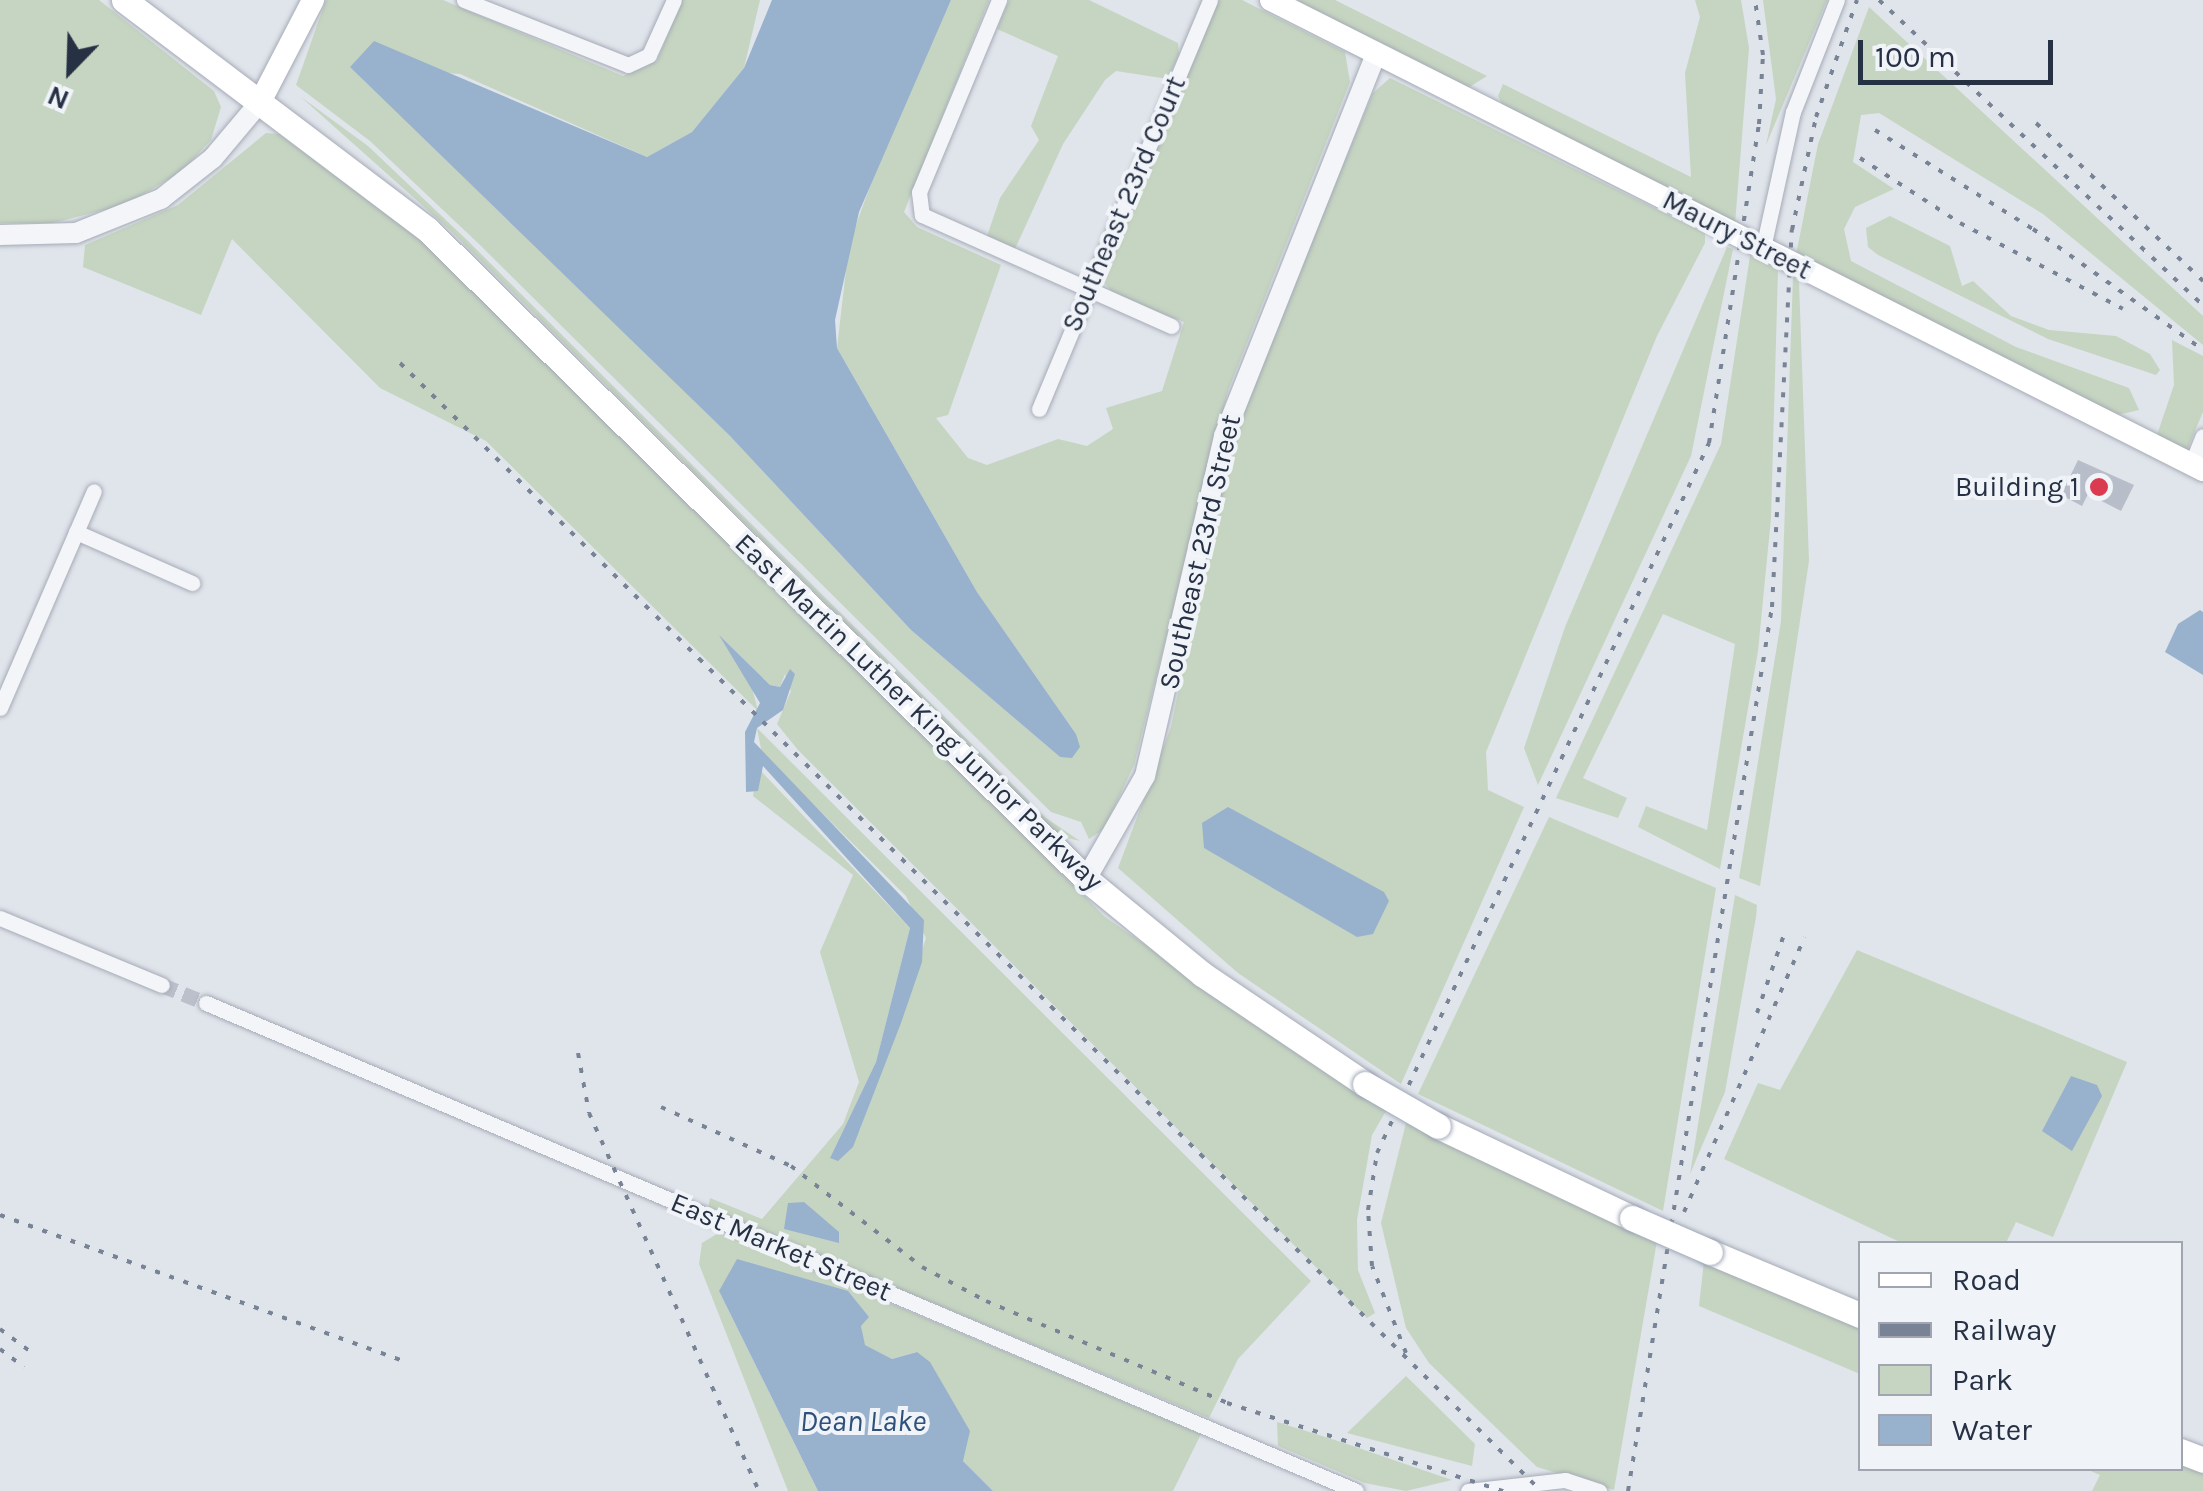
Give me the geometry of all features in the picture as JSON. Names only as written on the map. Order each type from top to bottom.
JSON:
[{"type":"main road","name":"East Martin Luther King Junior Parkway","points":[[124,0],[428,230],[1086,878],[1202,974],[1364,1084],[1438,1126],[1632,1218],[1858,1314]]},
{"type":"main road","points":[[260,102],[312,0]]},
{"type":"main road","name":"Maury Street","points":[[1271,0],[2197,468]]},
{"type":"street","points":[[464,0],[618,63],[640,62],[654,47],[674,0]]},
{"type":"street","points":[[1000,0],[919,192],[931,223],[1171,326]]},
{"type":"street","name":"Southeast 23rd Court","points":[[1039,409],[1210,0]]},
{"type":"street","points":[[1763,248],[1793,112],[1836,0]]},
{"type":"street","name":"Southeast 23rd Street","points":[[1086,878],[1145,776],[1224,436],[1376,54]]},
{"type":"street","points":[[0,235],[76,232],[161,199],[213,158],[260,102]]},
{"type":"street","points":[[2197,468],[2203,436]]},
{"type":"street","points":[[0,708],[94,491]]},
{"type":"street","points":[[76,532],[192,583]]},
{"type":"street","points":[[0,918],[162,985]]},
{"type":"street","name":"East Market Street","points":[[206,1003],[1356,1491]]},
{"type":"street","points":[[1468,1491],[1565,1480],[1599,1491]]},
{"type":"green space","points":[[0,0],[99,0],[214,91],[221,107],[211,140],[182,171],[127,204],[53,223],[0,223]]},
{"type":"green space","points":[[326,0],[443,0],[623,76],[657,61],[682,0],[760,0],[744,68],[692,132],[647,157],[460,74],[351,67],[730,436],[911,630],[1060,757],[1076,734],[977,592],[837,348],[849,244],[889,134],[951,0],[989,0],[904,212],[917,227],[1001,265],[948,415],[936,418],[968,458],[987,465],[1058,439],[1087,446],[1113,429],[1106,408],[1162,391],[1184,322],[1116,296],[1100,278],[1216,0],[1242,0],[1345,52],[1350,82],[1228,391],[1134,765],[1104,829],[1089,839],[1081,822],[1051,812],[479,244],[370,141],[296,85]]},
{"type":"green space","points":[[1009,0],[1089,0],[1178,43],[1179,54],[1168,79],[1116,71],[1105,80],[1063,144],[1014,251],[986,239],[1000,198],[1039,140],[1031,126],[1058,56],[997,29]]},
{"type":"green space","points":[[1291,0],[1335,0],[1487,76],[1466,89]]},
{"type":"green space","points":[[1695,0],[1741,0],[1749,48],[1735,224],[1504,108],[1498,96],[1503,84],[1691,177],[1685,73],[1700,17]]},
{"type":"green space","points":[[1763,0],[1827,0],[1766,145],[1776,99]]},
{"type":"green space","points":[[1869,7],[2203,316],[2203,345],[2043,214],[1879,113],[1861,115],[1853,162],[1894,189],[1855,207],[1844,229],[1851,261],[2016,347],[2129,388],[2139,410],[2113,416],[1796,255],[1818,144]]},
{"type":"green space","points":[[1390,78],[1705,233],[1705,243],[1657,336],[1486,752],[1488,790],[1524,807],[1401,1084],[1238,973],[1118,868],[1171,727],[1226,462],[1252,385],[1373,93]]},
{"type":"green space","points":[[301,97],[368,146],[467,240],[1046,818],[1080,841],[1060,836],[450,230]]},
{"type":"green space","points":[[266,133],[279,134],[464,272],[1105,917],[1386,1111],[1372,1135],[1357,1220],[1358,1270],[1375,1313],[1367,1318],[798,750],[777,724],[791,691],[785,674],[780,687],[770,685],[722,638],[748,672],[758,711],[486,441],[380,388],[232,239],[201,315],[83,267],[85,245],[178,205]]},
{"type":"green space","points":[[1890,216],[1950,246],[1962,286],[1973,281],[2011,316],[2049,330],[2116,336],[2150,354],[2160,370],[2156,375],[2048,339],[1878,255],[1868,247],[1866,228]]},
{"type":"green space","points":[[1727,247],[1733,249],[1691,456],[1538,785],[1524,748],[1565,627]]},
{"type":"green space","points":[[1750,256],[1778,270],[1771,518],[1758,651],[1720,869],[1638,827],[1646,806],[1707,830],[1735,644],[1663,614],[1583,778],[1627,798],[1618,818],[1556,798],[1721,444]]},
{"type":"green space","points":[[1793,277],[1799,282],[1809,561],[1760,886],[1739,878],[1781,621]]},
{"type":"green space","points":[[2172,340],[2203,356],[2203,412],[2187,450],[2157,435],[2174,385]]},
{"type":"green space","points":[[757,728],[1311,1281],[1238,1359],[1209,1418],[708,1209],[710,1198],[762,1219],[843,1124],[859,1082],[820,952],[853,875],[753,796],[757,767],[910,928],[876,1062],[830,1158],[860,1129],[926,938],[906,896],[762,754]]},
{"type":"green space","points":[[1549,817],[1716,888],[1663,1211],[1418,1094]]},
{"type":"green space","points":[[1735,895],[1757,905],[1756,917],[1725,1092],[1690,1174]]},
{"type":"green space","points":[[1857,950],[2127,1062],[2053,1237],[2016,1222],[2007,1241],[1898,1241],[1724,1159],[1758,1083],[1780,1090]]},
{"type":"green space","points":[[1406,1123],[1657,1241],[1614,1490],[1537,1467],[1429,1363],[1406,1328],[1381,1223]]},
{"type":"green space","points":[[720,1232],[1201,1434],[1173,1491],[993,1491],[963,1461],[916,1352],[892,1359],[864,1345],[861,1326],[719,1291],[818,1491],[788,1491],[699,1264],[702,1243]]},
{"type":"green space","points":[[1704,1261],[1858,1326],[1858,1373],[1699,1306]]},
{"type":"green space","points":[[1406,1376],[1475,1444],[1472,1466],[1347,1433]]},
{"type":"green space","points":[[1277,1422],[1452,1480],[1406,1491],[1365,1483],[1278,1446]]},
{"type":"green space","points":[[2183,1462],[2203,1471],[2203,1491],[2092,1491],[2100,1475],[2091,1471],[2183,1471]]},
{"type":"water","points":[[772,0],[951,0],[859,212],[835,320],[837,348],[977,592],[1076,734],[1080,747],[1072,758],[1060,757],[911,630],[730,436],[350,67],[374,41],[647,157],[692,132],[744,68]]},
{"type":"water","points":[[2200,610],[2203,675],[2165,652],[2178,624]]},
{"type":"water","points":[[719,635],[770,685],[780,687],[790,669],[795,674],[783,710],[757,728],[754,742],[924,920],[922,962],[901,1023],[853,1147],[838,1161],[830,1158],[876,1062],[910,928],[763,766],[758,791],[746,792],[745,732],[760,703]]},
{"type":"water","points":[[1228,807],[1384,892],[1389,901],[1373,934],[1357,937],[1204,848],[1202,823]]},
{"type":"water","points":[[2071,1076],[2097,1085],[2102,1096],[2072,1151],[2042,1131]]},
{"type":"water","points":[[804,1202],[839,1232],[839,1243],[784,1229],[788,1203]]},
{"type":"water","name":"Dean Lake","points":[[737,1259],[848,1291],[869,1317],[861,1326],[865,1345],[892,1359],[917,1352],[930,1362],[970,1431],[963,1461],[993,1491],[818,1491],[719,1291]]},
{"type":"building","name":"Building 1","points":[[2078,460],[2134,485],[2121,511],[2088,494],[2082,506],[2061,495]]},
{"type":"tunnel","points":[[162,985],[206,1003]]},
{"type":"railway","points":[[1406,1353],[1372,1266],[1368,1210],[1377,1153],[1709,443],[1759,124],[1763,55],[1755,0]]},
{"type":"railway","points":[[1628,1491],[1772,607],[1792,230],[1816,117],[1857,0]]},
{"type":"railway","points":[[1879,0],[2203,305]]},
{"type":"railway","points":[[2036,123],[2203,281]]},
{"type":"railway","points":[[1875,130],[2033,229],[2203,350]]},
{"type":"railway","points":[[1860,158],[1960,223],[2123,309]]},
{"type":"railway","points":[[400,363],[1541,1491]]},
{"type":"railway","points":[[1757,1013],[1786,929]]},
{"type":"railway","points":[[1684,1212],[1805,937]]},
{"type":"railway","points":[[578,1053],[589,1113],[759,1491]]},
{"type":"railway","points":[[661,1107],[791,1166],[922,1267],[986,1301],[1227,1403],[1503,1491]]},
{"type":"railway","points":[[0,1215],[407,1362]]},
{"type":"railway","points":[[0,1329],[35,1355]]},
{"type":"railway","points":[[0,1349],[24,1367]]},
{"type":"place","name":"Building 1","points":[[2099,487]]}]
